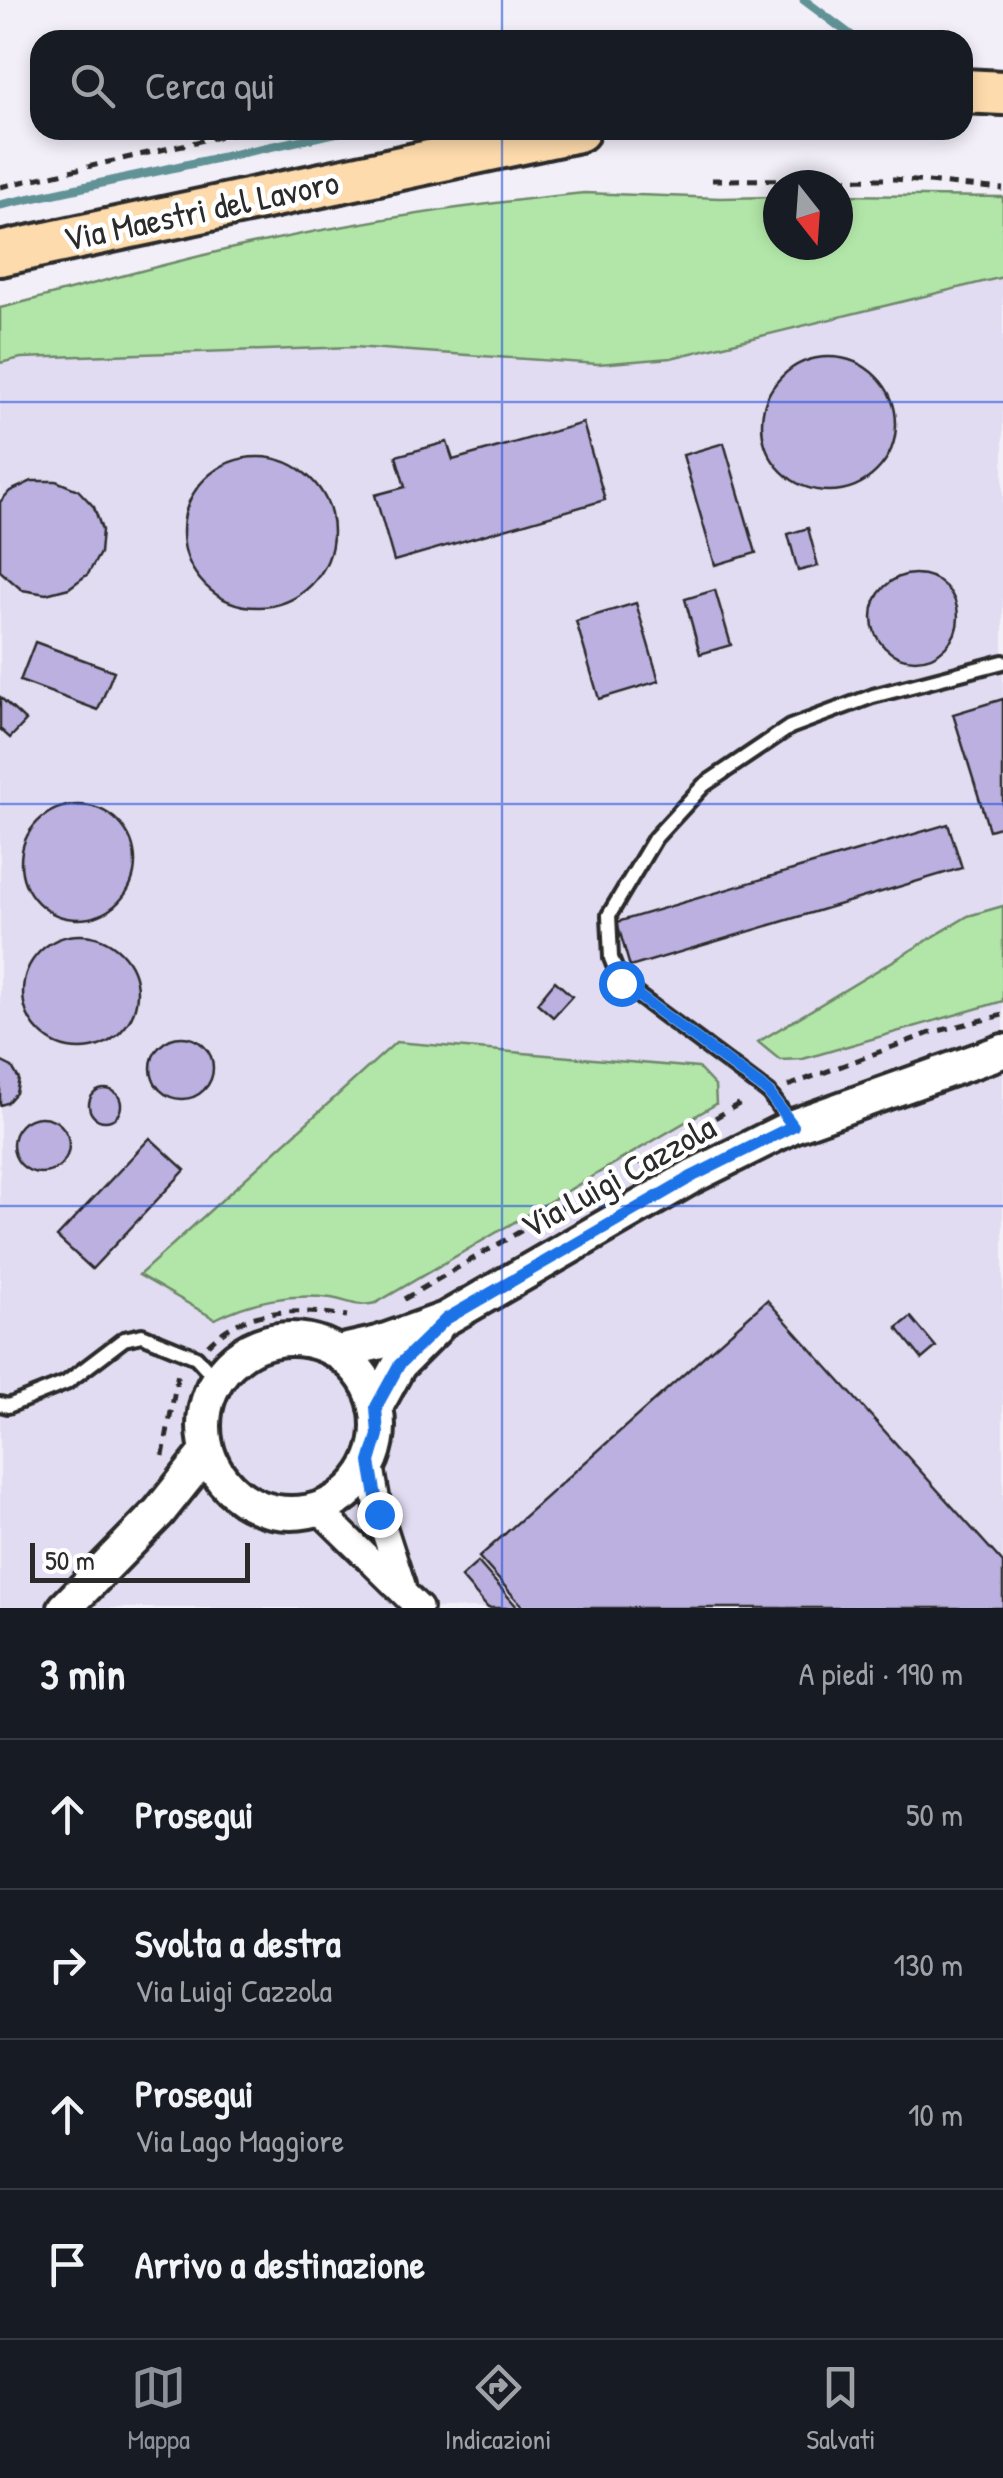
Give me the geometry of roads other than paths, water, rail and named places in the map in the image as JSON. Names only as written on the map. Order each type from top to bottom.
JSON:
[{"type":"highway","points":[[973,91],[1003,93]]},
{"type":"highway","name":"Via Maestri del Lavoro","points":[[0,254],[531,140]]},
{"type":"street","name":"Via Luigi Cazzola","points":[[206,1368],[259,1344],[286,1338],[313,1341],[338,1352],[378,1343],[446,1319],[693,1176],[793,1126],[1003,1051]]},
{"type":"street","name":"Via Luigi Cazzola","points":[[370,1462],[378,1435],[376,1407],[399,1365],[446,1319]]},
{"type":"street","points":[[338,1352],[356,1367],[376,1407]]},
{"type":"street","points":[[206,1368],[204,1427],[208,1452],[224,1480],[249,1502]]},
{"type":"street","points":[[65,1608],[160,1512],[208,1452]]},
{"type":"street","points":[[160,1512],[194,1499],[249,1502],[271,1510],[294,1512],[318,1508],[339,1498],[370,1462]]},
{"type":"street","points":[[370,1462],[379,1514],[412,1599]]},
{"type":"street","points":[[318,1508],[412,1599]]},
{"type":"lane","points":[[793,1126],[768,1092],[621,983],[612,958],[609,915],[656,838],[704,785],[790,726],[873,696],[1003,662]]},
{"type":"lane","points":[[0,1404],[8,1406],[66,1383],[124,1339],[142,1334],[206,1368]]},
{"type":"waterway","points":[[804,0],[844,30]]},
{"type":"waterway","points":[[0,205],[302,140]]}]
